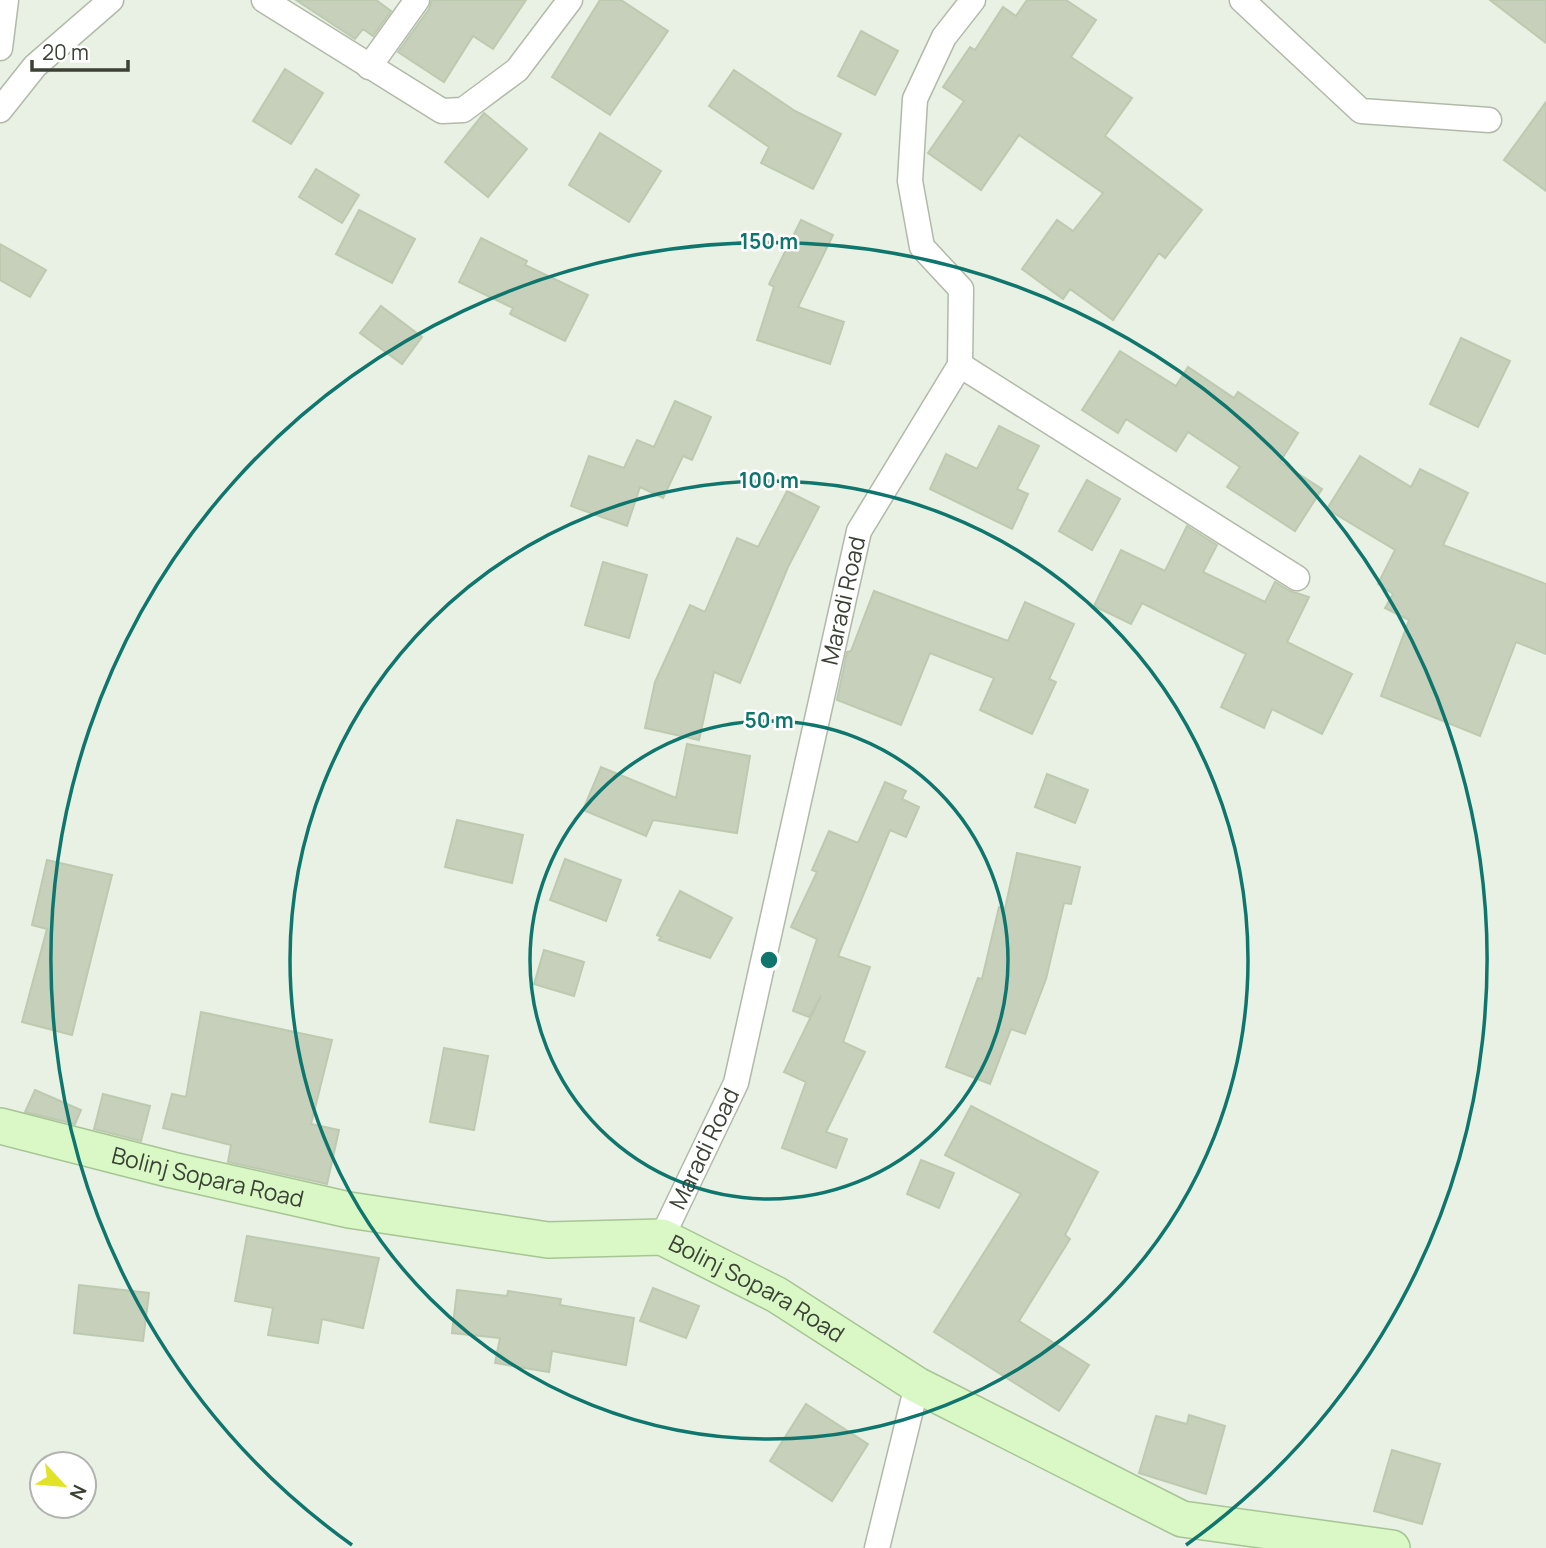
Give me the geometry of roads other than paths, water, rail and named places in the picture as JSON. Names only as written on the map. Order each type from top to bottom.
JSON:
[{"type":"main road","name":"Bolinj Sopara Road","points":[[0,1126],[172,1170],[349,1210],[548,1240],[662,1237],[777,1295],[917,1385],[1182,1519],[1392,1548]]},
{"type":"street","points":[[0,48],[6,0]]},
{"type":"street","points":[[0,110],[35,66],[111,0]]},
{"type":"street","points":[[264,0],[442,111],[463,110],[517,70],[570,0]]},
{"type":"street","points":[[369,66],[417,0]]},
{"type":"street","points":[[973,0],[944,37],[915,99],[910,181],[922,247],[961,289],[960,365],[1297,578]]},
{"type":"street","points":[[1242,0],[1360,111],[1489,120]]},
{"type":"street","name":"Maradi Road","points":[[662,1237],[736,1083],[859,531],[960,365]]},
{"type":"street","points":[[877,1548],[917,1385]]}]
